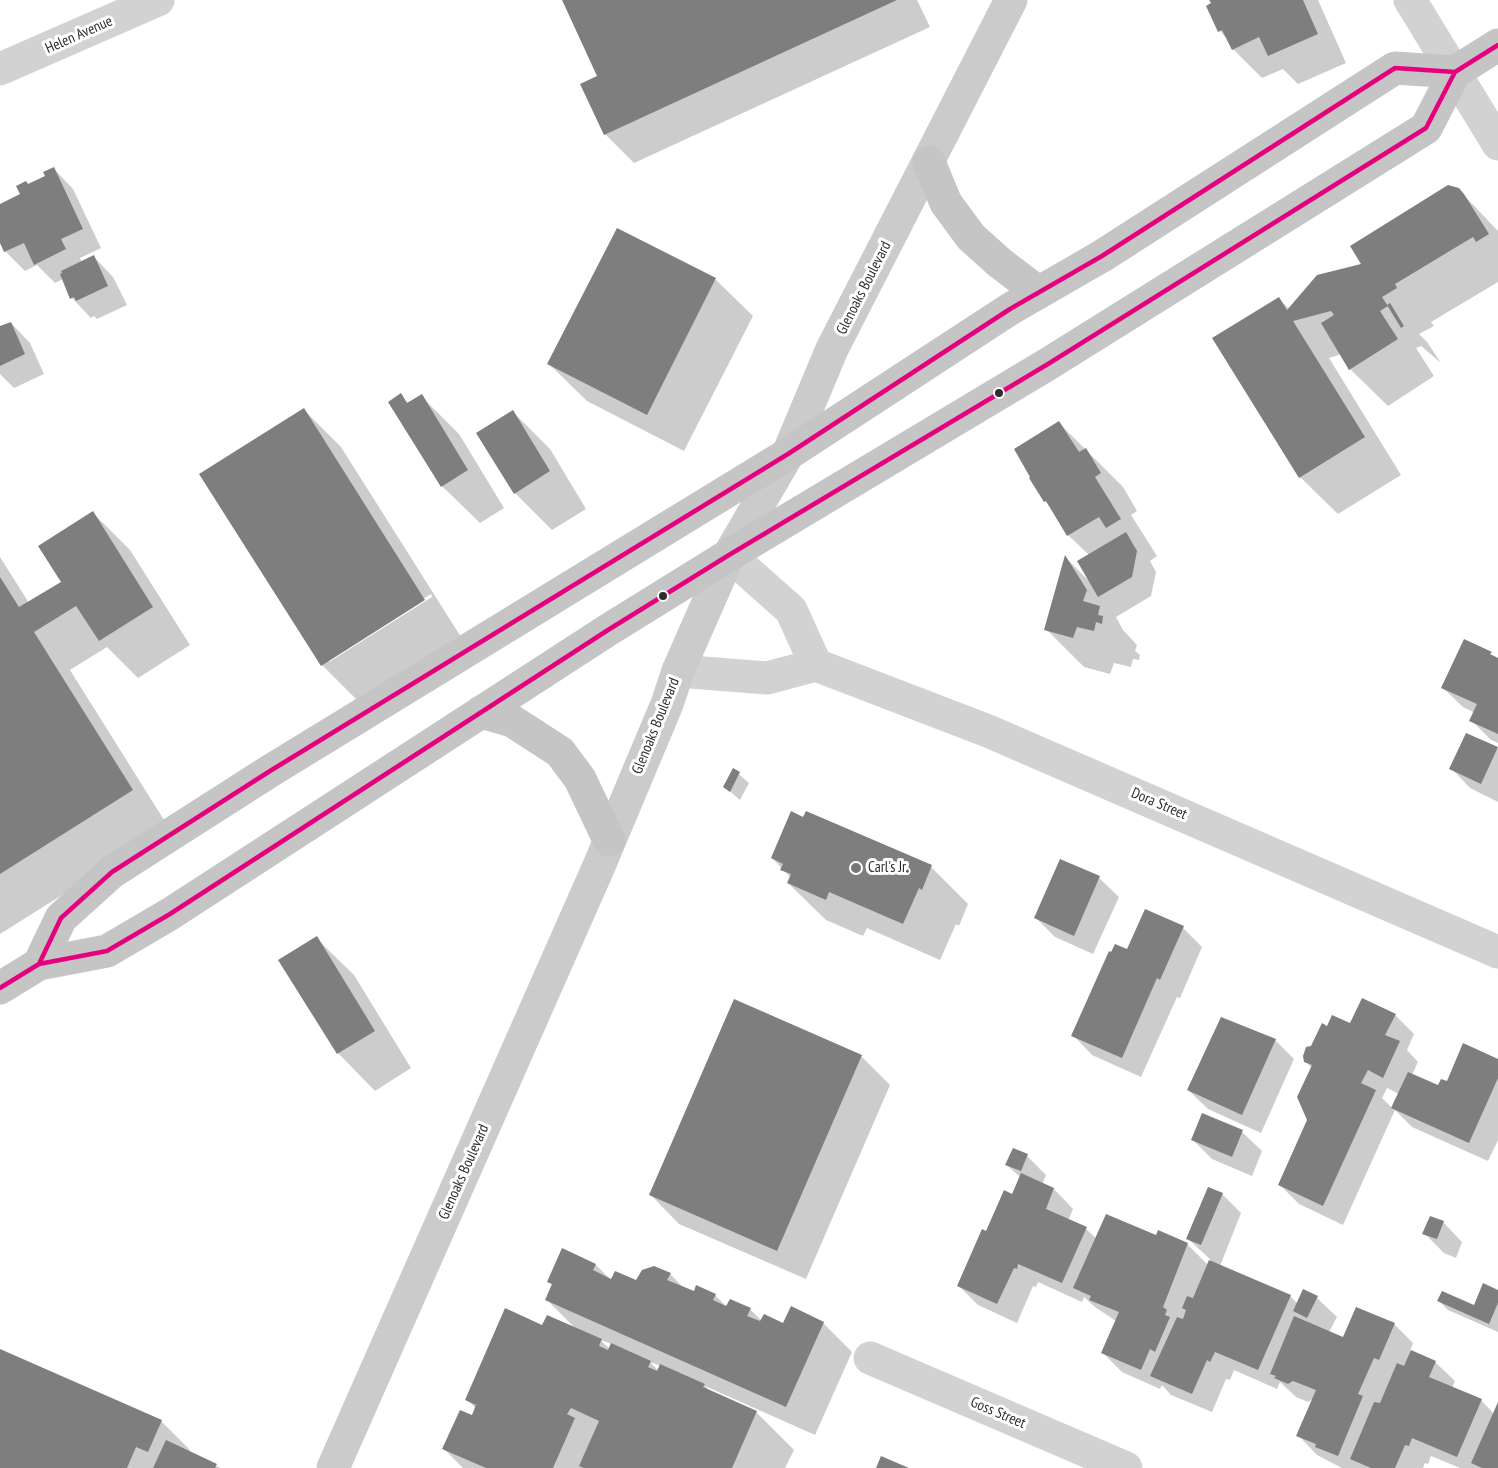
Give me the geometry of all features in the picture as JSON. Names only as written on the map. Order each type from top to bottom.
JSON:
[{"type":"main road","name":"Glenoaks Boulevard","points":[[333,1468],[609,840],[667,704],[678,671],[729,555],[788,454],[832,349],[1011,0]]},
{"type":"main road","points":[[0,988],[39,964],[107,951],[170,914],[481,712],[729,555],[1048,364],[1426,128],[1455,72],[1498,45]]},
{"type":"main road","points":[[39,964],[61,918],[112,872],[300,752],[788,454],[1038,292],[1102,255],[1395,68],[1455,72]]},
{"type":"main road","points":[[928,162],[946,203],[971,237],[1038,292]]},
{"type":"main road","points":[[481,712],[512,722],[560,752],[580,779],[609,840]]},
{"type":"street","name":"Helen Avenue","points":[[0,69],[158,0]]},
{"type":"street","points":[[1410,0],[1498,144]]},
{"type":"street","points":[[678,671],[767,678],[816,666],[791,610],[729,555]]},
{"type":"street","name":"Dora Street","points":[[816,666],[988,731],[1498,952]]},
{"type":"street","name":"Goss Street","points":[[870,1358],[1126,1468]]},
{"type":"building","points":[[562,0],[897,0],[604,135],[580,84],[597,76]]},
{"type":"building","points":[[1209,0],[1303,0],[1318,34],[1268,56],[1259,37],[1232,50],[1222,30],[1218,32],[1206,6],[1211,3]]},
{"type":"building","points":[[54,167],[83,229],[61,239],[66,249],[34,265],[24,243],[4,252],[0,243],[0,204],[20,194],[16,186],[26,181],[28,184],[45,176],[43,172]]},
{"type":"building","points":[[1448,185],[1459,188],[1489,234],[1476,242],[1473,237],[1395,284],[1397,288],[1382,297],[1388,306],[1380,311],[1398,339],[1349,370],[1321,323],[1334,315],[1331,311],[1293,321],[1365,437],[1299,478],[1212,338],[1279,297],[1287,310],[1317,275],[1361,264],[1350,246]]},
{"type":"building","points":[[617,228],[716,278],[647,415],[547,364]]},
{"type":"building","points":[[94,255],[108,286],[76,301],[74,297],[70,299],[60,274],[61,271]]},
{"type":"building","points":[[1390,303],[1404,326],[1401,328],[1387,305]]},
{"type":"building","points":[[11,322],[25,354],[0,366],[0,326]]},
{"type":"building","points":[[401,393],[407,403],[422,394],[468,470],[441,487],[388,402]]},
{"type":"building","points":[[304,408],[425,600],[321,666],[199,474]]},
{"type":"building","points":[[513,410],[550,471],[514,494],[476,433]]},
{"type":"building","points":[[1059,421],[1079,452],[1086,448],[1101,473],[1095,477],[1121,519],[1106,528],[1099,517],[1067,536],[1029,478],[1014,449]]},
{"type":"building","points":[[93,511],[153,607],[99,641],[76,606],[34,632],[133,790],[0,874],[0,577],[19,607],[61,582],[38,546]]},
{"type":"building","points":[[1126,532],[1137,551],[1132,577],[1098,597],[1077,561]]},
{"type":"building","points":[[1065,555],[1087,590],[1083,601],[1100,606],[1098,615],[1103,616],[1102,624],[1096,622],[1094,631],[1077,627],[1073,638],[1044,630]]},
{"type":"building","points":[[1464,639],[1492,652],[1490,654],[1498,658],[1498,734],[1469,721],[1477,704],[1441,688]]},
{"type":"building","points":[[1466,733],[1498,747],[1481,784],[1449,769]]},
{"type":"building","points":[[733,768],[740,772],[730,792],[723,787]]},
{"type":"building","name":"Carl's Jr.","points":[[791,811],[803,817],[806,811],[932,865],[922,890],[919,888],[903,924],[829,892],[826,900],[787,883],[791,874],[780,870],[783,864],[771,858]]},
{"type":"building","points":[[1060,859],[1100,876],[1074,936],[1034,918]]},
{"type":"building","points":[[1145,909],[1184,926],[1160,980],[1157,978],[1122,1058],[1071,1036],[1109,951],[1111,952],[1115,944],[1127,949]]},
{"type":"building","points":[[317,936],[375,1031],[337,1054],[278,960]]},
{"type":"building","points":[[1362,998],[1396,1014],[1385,1035],[1400,1041],[1383,1078],[1368,1070],[1361,1083],[1376,1090],[1323,1206],[1278,1185],[1307,1120],[1297,1097],[1312,1065],[1304,1062],[1306,1047],[1311,1046],[1322,1023],[1327,1026],[1332,1015],[1350,1023]]},
{"type":"building","points":[[734,999],[862,1055],[777,1251],[649,1195]]},
{"type":"building","points":[[1221,1017],[1276,1039],[1242,1115],[1187,1090]]},
{"type":"building","points":[[1463,1043],[1498,1059],[1498,1078],[1469,1143],[1391,1108],[1408,1072],[1438,1085],[1441,1079],[1447,1081]]},
{"type":"building","points":[[1202,1113],[1243,1130],[1232,1157],[1191,1140]]},
{"type":"building","points":[[1013,1148],[1028,1154],[1021,1171],[1005,1165]]},
{"type":"building","points":[[1021,1173],[1054,1188],[1046,1209],[1087,1227],[1062,1283],[1018,1264],[997,1304],[957,1286],[982,1229],[986,1231],[1004,1190],[1012,1194]]},
{"type":"building","points":[[1208,1187],[1223,1193],[1201,1245],[1186,1239]]},
{"type":"building","points":[[1106,1214],[1156,1235],[1158,1230],[1188,1243],[1163,1307],[1167,1310],[1165,1315],[1170,1317],[1155,1352],[1150,1349],[1141,1370],[1101,1353],[1119,1312],[1089,1300],[1091,1296],[1073,1288]]},
{"type":"building","points":[[1430,1216],[1444,1221],[1437,1239],[1422,1234]]},
{"type":"building","points":[[562,1248],[596,1264],[593,1270],[611,1279],[615,1271],[636,1280],[642,1270],[654,1266],[671,1273],[667,1280],[694,1291],[696,1285],[716,1294],[713,1300],[726,1306],[730,1299],[751,1308],[747,1316],[760,1321],[764,1314],[783,1323],[791,1306],[824,1322],[786,1407],[545,1300],[552,1284],[547,1282]]},
{"type":"building","points":[[1209,1260],[1291,1295],[1258,1370],[1215,1352],[1210,1362],[1207,1360],[1192,1394],[1150,1376],[1177,1317],[1183,1319],[1186,1310],[1182,1308],[1187,1296],[1193,1298]]},
{"type":"building","points":[[1483,1283],[1498,1290],[1498,1303],[1489,1324],[1437,1301],[1442,1291],[1474,1305]]},
{"type":"building","points":[[1303,1289],[1318,1296],[1307,1318],[1293,1311]]},
{"type":"building","points":[[1356,1307],[1395,1323],[1379,1360],[1374,1358],[1358,1394],[1363,1396],[1338,1456],[1296,1436],[1316,1390],[1293,1381],[1288,1384],[1270,1374],[1294,1316],[1343,1337]]},
{"type":"building","points":[[505,1308],[542,1325],[547,1315],[602,1339],[599,1346],[608,1350],[611,1343],[651,1361],[648,1367],[657,1371],[660,1364],[705,1384],[703,1387],[757,1411],[732,1468],[584,1468],[579,1466],[599,1421],[571,1408],[567,1414],[575,1418],[553,1468],[486,1468],[442,1449],[460,1410],[472,1415],[476,1405],[465,1400]]},
{"type":"building","points":[[0,1349],[162,1420],[148,1452],[136,1447],[127,1468],[0,1468]]},
{"type":"building","points":[[1411,1350],[1436,1361],[1429,1377],[1482,1399],[1457,1457],[1412,1438],[1409,1446],[1405,1445],[1395,1468],[1371,1468],[1350,1459],[1374,1402],[1380,1403],[1397,1363],[1404,1366]]},
{"type":"building","points":[[1498,1402],[1498,1468],[1482,1468],[1471,1463]]},
{"type":"building","points":[[166,1440],[217,1464],[215,1468],[153,1468]]},
{"type":"building","points":[[881,1456],[909,1468],[876,1468]]},
{"type":"transit line","points":[[0,988],[39,964],[107,951],[170,914],[608,630],[1048,364],[1426,128],[1455,72],[1498,45]]},
{"type":"transit line","points":[[39,964],[61,918],[112,872],[270,771],[788,454],[1010,309],[1102,256],[1395,68],[1455,72]]},
{"type":"place","name":"Carl's Jr.","points":[[856,868]]}]
